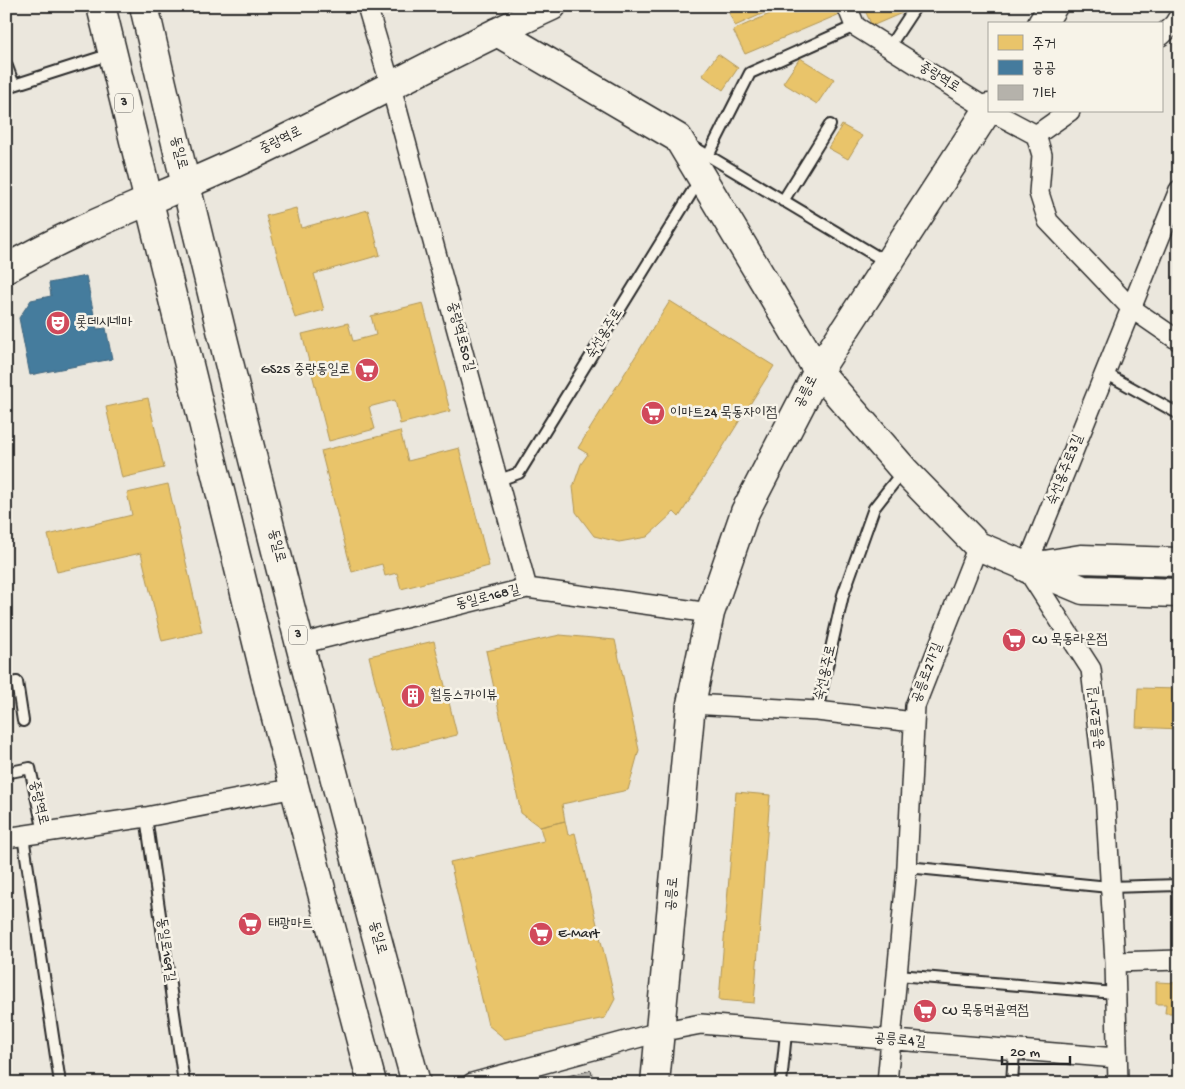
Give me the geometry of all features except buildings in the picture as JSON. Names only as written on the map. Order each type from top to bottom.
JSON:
[{"type":"street","name":"3","points":[[101,6],[249,610],[372,1083]]},
{"type":"street","name":"동일로","points":[[144,6],[186,186],[300,644],[416,1083]]},
{"type":"street","name":"중랑역로","points":[[6,269],[54,243],[186,186],[391,87],[552,6]]},
{"type":"street","points":[[847,6],[855,26]]},
{"type":"street","points":[[1043,22],[1053,6]]},
{"type":"street","name":"중랑역로50길","points":[[371,8],[527,588]]},
{"type":"street","points":[[1162,35],[1174,24],[1179,16]]},
{"type":"street","name":"중랑역로","points":[[855,26],[988,109]]},
{"type":"street","points":[[497,32],[678,138],[704,166],[818,371],[904,470],[978,546],[1026,568],[1083,590],[1179,593]]},
{"type":"street","name":"공릉로","points":[[655,1083],[691,704],[710,613],[745,512],[818,371],[988,112]]},
{"type":"street","points":[[993,112],[1036,136],[1042,155],[1039,193],[1048,221],[1131,308],[1179,341]]},
{"type":"street","points":[[1036,136],[1069,112]]},
{"type":"street","name":"숙선옹주로3길","points":[[1026,568],[1179,190]]},
{"type":"street","points":[[180,330],[188,298],[198,296],[220,322]]},
{"type":"street","name":"공릉로2가길","points":[[887,1083],[889,1039],[898,975],[907,867],[915,706],[978,546]]},
{"type":"street","points":[[1026,568],[1081,559],[1179,562]]},
{"type":"street","name":"공릉로2나길","points":[[1026,568],[1091,669],[1105,793],[1109,887],[1115,962],[1118,1083]]},
{"type":"street","name":"동일로168길","points":[[300,644],[527,588],[710,613]]},
{"type":"street","points":[[249,610],[268,640],[278,641],[287,636],[290,601]]},
{"type":"street","points":[[691,704],[817,711],[914,722]]},
{"type":"street","points":[[286,754],[290,720],[295,714],[307,715],[326,745]]},
{"type":"street","points":[[15,837],[146,817],[296,788]]},
{"type":"street","points":[[1115,962],[1179,960]]},
{"type":"street","name":"공릉로4길","points":[[660,1032],[700,1024],[1116,1058]]},
{"type":"street","points":[[472,1083],[660,1032]]},
{"type":"lane","points":[[889,47],[916,6]]},
{"type":"lane","name":"숙선옹주로","points":[[499,480],[519,473],[704,166],[750,73],[855,26]]},
{"type":"lane","points":[[6,64],[10,87],[112,54]]},
{"type":"lane","points":[[784,201],[830,124]]},
{"type":"lane","points":[[704,166],[784,201],[889,264]]},
{"type":"lane","points":[[1105,373],[1179,414]]},
{"type":"lane","name":"숙선옹주로","points":[[817,711],[843,595],[874,508],[904,470]]},
{"type":"lane","points":[[6,684],[17,682],[23,721]]},
{"type":"lane","name":"중랑역로","points":[[6,773],[30,768],[44,832]]},
{"type":"lane","name":"동일로169길","points":[[146,817],[184,1083]]},
{"type":"lane","points":[[15,837],[60,1083]]},
{"type":"lane","points":[[907,867],[1109,887],[1179,886]]},
{"type":"lane","points":[[898,975],[1115,993]]},
{"type":"lane","points":[[781,1083],[786,1032]]},
{"type":"lane","points":[[1012,1083],[1014,1051]]},
{"type":"place","name":"롯데시네마","points":[[58,323]]},
{"type":"place","name":"GS25 중랑동일로","points":[[367,370]]},
{"type":"place","name":"이마트24 묵동자이점","points":[[653,413]]},
{"type":"place","name":"CU 묵동라온점","points":[[1014,640]]},
{"type":"place","name":"월등스카이뷰","points":[[413,696]]},
{"type":"place","name":"태광마트","points":[[250,924]]},
{"type":"place","name":"E-Mart","points":[[541,934]]},
{"type":"place","name":"CU 묵동먹골역점","points":[[925,1011]]}]
